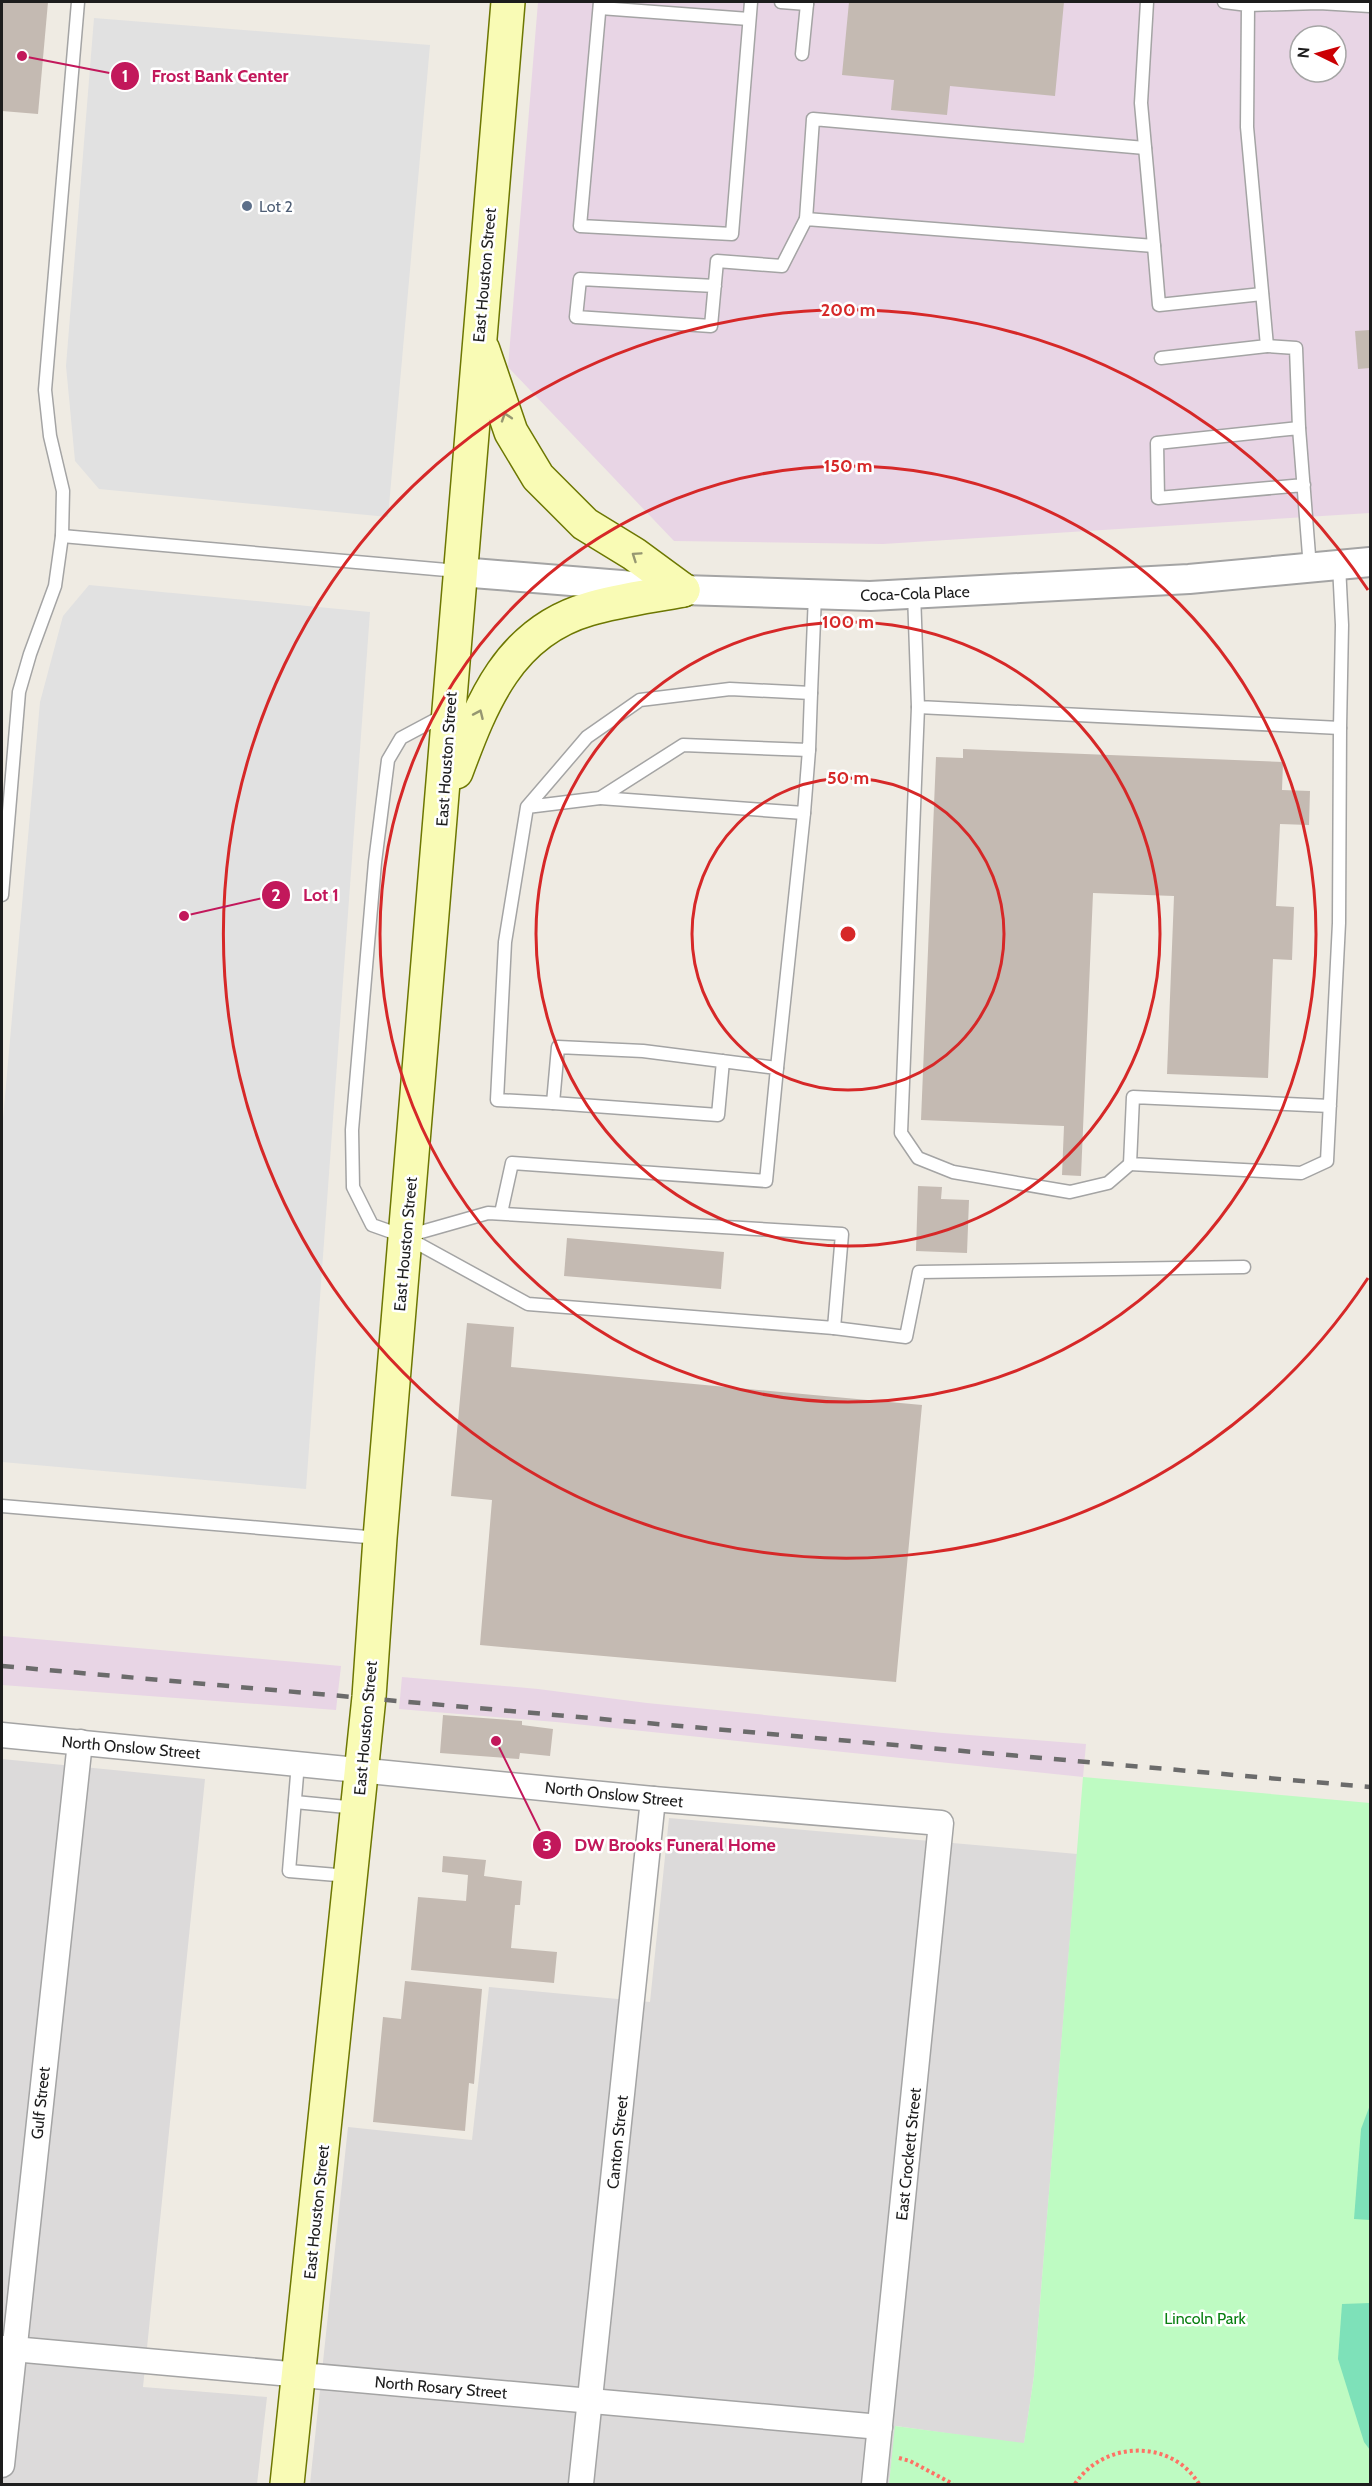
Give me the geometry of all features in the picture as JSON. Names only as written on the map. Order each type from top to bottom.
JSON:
[{"type":"main road","name":"East Houston Street","points":[[287,2484],[370,1683],[380,1538],[442,808],[504,2]]},
{"type":"main road","points":[[479,337],[511,432],[538,477],[585,524],[634,554],[683,590]]},
{"type":"main road","points":[[442,808],[479,711],[505,666],[542,630],[588,609],[683,590]]},
{"type":"street","name":"Coca-Cola Place","points":[[460,572],[683,590],[815,595],[1076,586],[1371,562]]},
{"type":"street","name":"North Onslow Street","points":[[2,1735],[653,1799],[940,1823]]},
{"type":"street","name":"Gulf Street","points":[[2,2465],[8,2348],[80,1742]]},
{"type":"street","name":"Canton Street","points":[[581,2484],[653,1799]]},
{"type":"street","name":"East Crockett Street","points":[[874,2484],[940,1823]]},
{"type":"street","name":"North Rosary Street","points":[[8,2348],[880,2427]]},
{"type":"lane","points":[[2,895],[19,692],[30,654],[55,586],[62,536],[63,491],[50,436],[45,390],[78,2]]},
{"type":"lane","points":[[749,18],[600,5],[580,226],[732,234],[749,18],[750,2]]},
{"type":"lane","points":[[781,2],[807,3],[802,54]]},
{"type":"lane","points":[[1147,2],[1141,103],[1159,305],[1262,294]]},
{"type":"lane","points":[[1224,2],[1248,5],[1319,3],[1371,6]]},
{"type":"lane","points":[[1248,5],[1247,126],[1267,346]]},
{"type":"lane","points":[[715,286],[580,279],[576,317],[711,326],[715,286],[717,261],[782,267],[806,219],[813,119],[1145,148]]},
{"type":"lane","points":[[806,219],[1154,246]]},
{"type":"lane","points":[[1161,358],[1267,346],[1296,348],[1299,428],[1310,568]]},
{"type":"lane","points":[[1299,428],[1157,443],[1158,498],[1304,485]]},
{"type":"lane","points":[[62,536],[460,572]]},
{"type":"lane","points":[[914,593],[918,707],[901,1132],[918,1158],[953,1172],[1070,1192],[1108,1183],[1130,1164],[1301,1173],[1327,1161],[1339,923],[1342,625],[1339,565]]},
{"type":"lane","points":[[501,1213],[512,1163],[766,1181],[804,813],[809,750],[815,595]]},
{"type":"lane","points":[[723,1061],[718,1115],[497,1100],[505,942],[527,807],[587,737],[640,700],[730,688],[811,693]]},
{"type":"lane","points":[[918,707],[1340,728]]},
{"type":"lane","points":[[449,712],[401,738],[388,760],[375,862],[352,1130],[353,1187],[372,1225],[406,1237],[528,1304],[834,1328],[906,1337],[919,1272],[1244,1267]]},
{"type":"lane","points":[[600,798],[683,745],[809,750]]},
{"type":"lane","points":[[527,807],[600,798],[804,813]]},
{"type":"lane","points":[[553,1103],[558,1047],[643,1051],[777,1068]]},
{"type":"lane","points":[[1130,1164],[1133,1096],[1330,1106]]},
{"type":"lane","points":[[406,1237],[488,1212],[842,1234],[834,1328]]},
{"type":"lane","points":[[2,1506],[380,1538]]},
{"type":"lane","points":[[298,1763],[289,1871],[351,1876]]},
{"type":"lane","points":[[295,1802],[358,1808]]},
{"type":"path","points":[[1075,2484],[1085,2471],[1109,2455],[1122,2450],[1136,2450],[1164,2456],[1188,2470],[1198,2484]]},
{"type":"path","points":[[878,2453],[910,2461],[953,2484]]},
{"type":"shaded area","points":[[538,2],[1370,2],[1370,513],[883,544],[674,541],[508,367]]},
{"type":"shaded area","name":"Lot 2","points":[[94,18],[430,45],[388,517],[99,489],[75,461],[66,366]]},
{"type":"shaded area","points":[[89,585],[370,612],[306,1489],[2,1462],[2,1130],[40,702],[63,616]]},
{"type":"shaded area","points":[[2,1636],[341,1666],[336,1710],[2,1685]]},
{"type":"shaded area","points":[[402,1677],[538,1689],[647,1703],[943,1733],[1086,1744],[1083,1777],[556,1722],[399,1709]]},
{"type":"shaded area","points":[[2,1759],[205,1779],[143,2387],[267,2397],[257,2484],[2,2484]]},
{"type":"shaded area","points":[[669,1818],[1077,1854],[1034,2376],[1024,2444],[896,2426],[889,2484],[310,2484],[348,2127],[472,2140],[489,1987],[650,2002]]},
{"type":"green space","name":"Lincoln Park","points":[[1083,1777],[1370,1803],[1370,2484],[889,2484],[895,2426],[1024,2443],[1034,2376]]},
{"type":"green space","points":[[1370,2105],[1370,2220],[1354,2219],[1361,2129]]},
{"type":"green space","points":[[1370,2303],[1370,2450],[1364,2442],[1338,2359],[1342,2304]]},
{"type":"building","points":[[2,2],[48,2],[38,114],[2,111]]},
{"type":"building","points":[[849,2],[1064,2],[1055,96],[950,86],[947,115],[891,110],[894,80],[842,75]]},
{"type":"building","points":[[1370,330],[1370,368],[1358,369],[1355,331]]},
{"type":"building","points":[[963,749],[1283,762],[1282,790],[1310,791],[1309,825],[1280,824],[1276,906],[1294,907],[1292,960],[1273,959],[1268,1078],[1167,1074],[1174,896],[1093,893],[1081,1176],[1062,1175],[1064,1126],[921,1120],[936,757],[963,758]]},
{"type":"building","points":[[918,1186],[942,1187],[941,1199],[969,1200],[967,1253],[916,1251]]},
{"type":"building","points":[[567,1238],[724,1252],[721,1289],[564,1276]]},
{"type":"building","points":[[467,1323],[514,1327],[511,1367],[922,1405],[896,1682],[480,1645],[492,1500],[451,1496]]},
{"type":"building","points":[[443,1715],[522,1721],[522,1725],[553,1729],[550,1756],[520,1753],[519,1759],[440,1753]]},
{"type":"building","points":[[443,1856],[486,1860],[484,1876],[522,1881],[520,1905],[515,1905],[511,1948],[557,1952],[554,1983],[411,1970],[418,1897],[466,1901],[468,1875],[442,1872]]},
{"type":"building","points":[[405,1981],[482,1989],[474,2084],[469,2083],[465,2131],[373,2122],[383,2017],[401,2019]]},
{"type":"railway","points":[[2,1666],[1370,1787]]},
{"type":"place","name":"Frost Bank Center","points":[[22,56]]},
{"type":"place","name":"Lot 2","points":[[247,206]]},
{"type":"place","name":"Lot 1","points":[[184,916]]},
{"type":"place","name":"DW Brooks Funeral Home","points":[[496,1741]]}]
